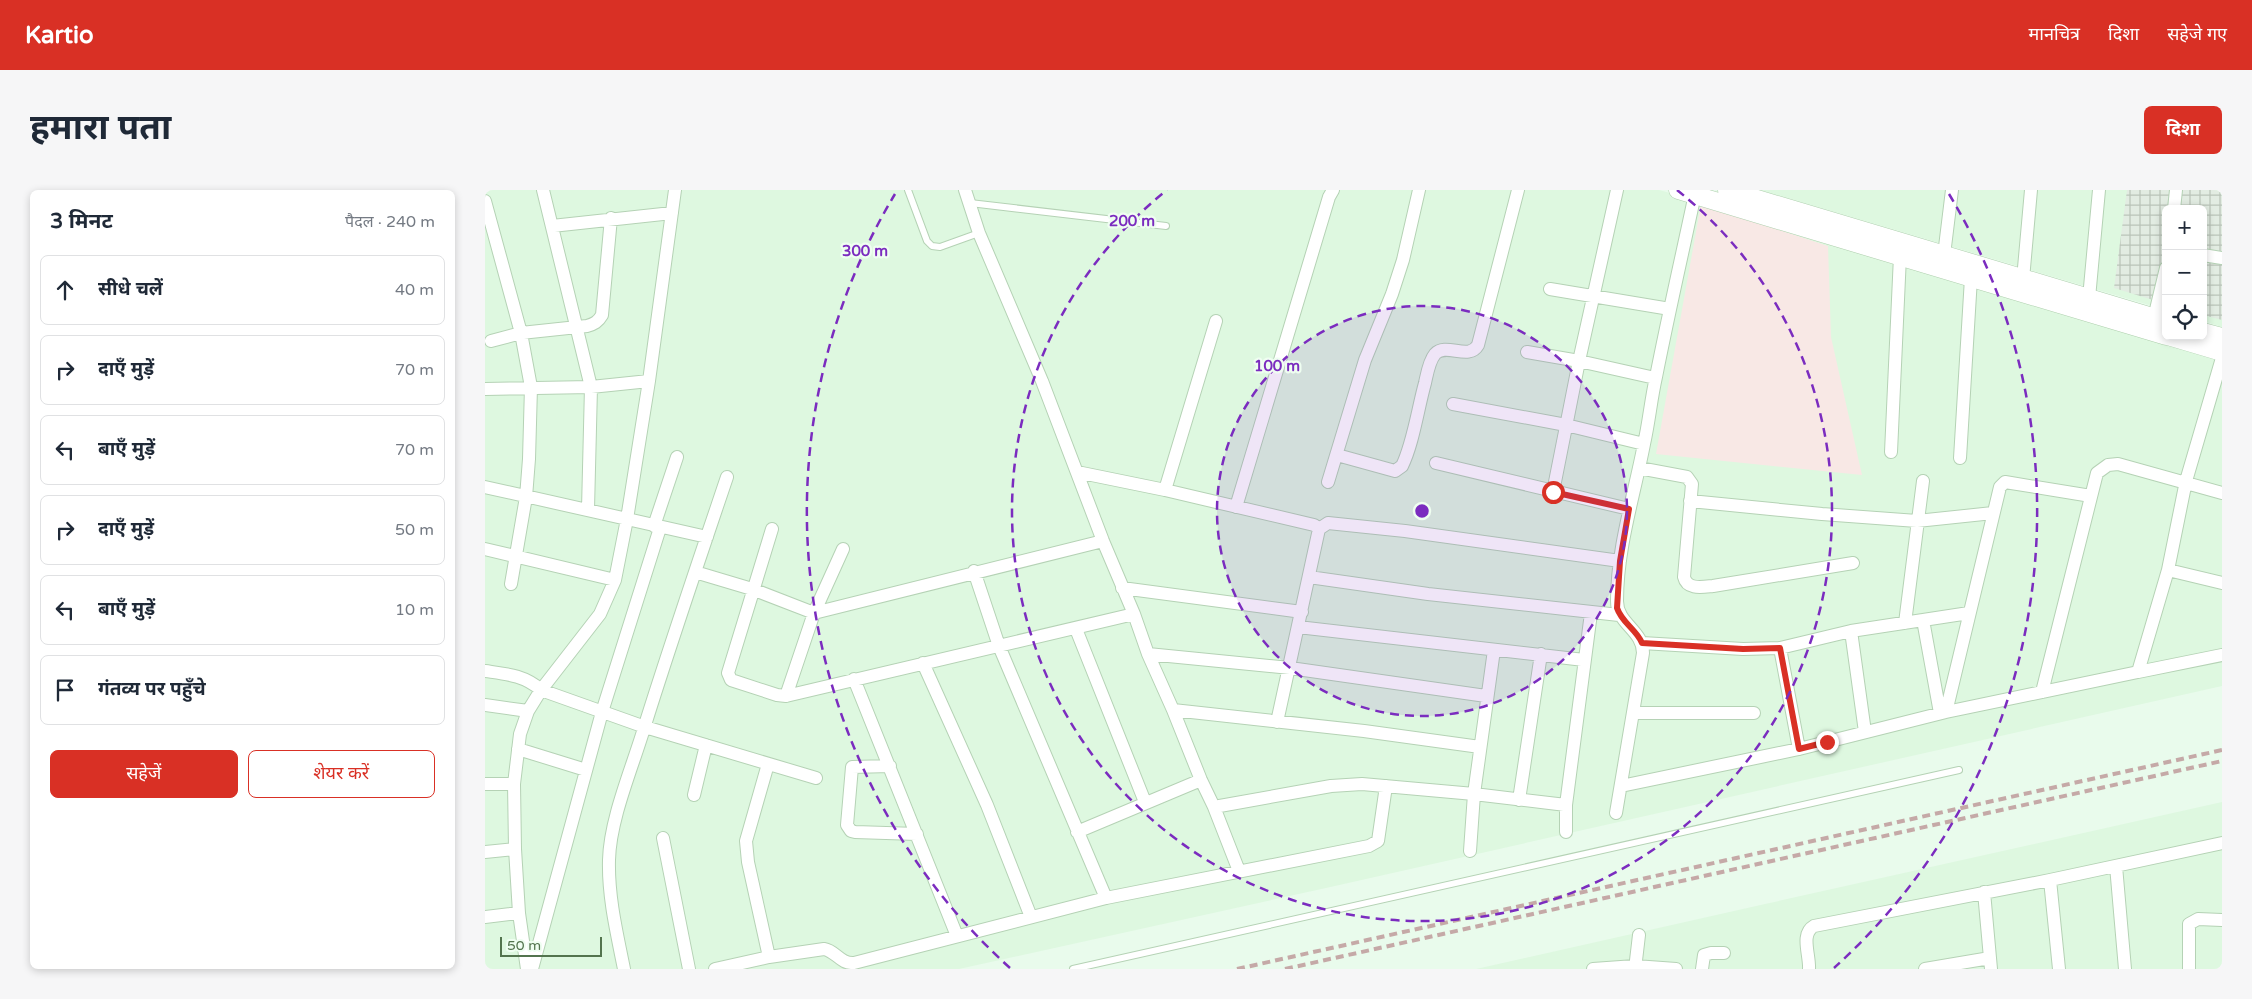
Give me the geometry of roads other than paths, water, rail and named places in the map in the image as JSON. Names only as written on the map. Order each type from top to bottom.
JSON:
[{"type":"main road","points":[[1727,190],[2160,320]]},
{"type":"main road","points":[[1686,192],[2162,335]]},
{"type":"main road","points":[[2207,333],[2222,337]]},
{"type":"main road","points":[[2181,340],[2222,352]]},
{"type":"street","points":[[543,190],[591,387],[588,509]]},
{"type":"street","points":[[527,969],[519,913],[515,849],[514,784],[518,750],[528,711],[541,690],[600,614],[615,580],[627,519],[649,382],[675,190]]},
{"type":"street","points":[[965,190],[979,233],[1042,380],[1103,540],[1134,614],[1147,654],[1173,710],[1239,871]]},
{"type":"street","points":[[1236,507],[1323,216],[1333,190]]},
{"type":"street","points":[[1328,482],[1367,354],[1392,294],[1419,190]]},
{"type":"street","points":[[1337,455],[1395,471],[1402,466],[1428,370],[1435,354],[1442,350],[1469,352],[1478,345],[1518,190]]},
{"type":"street","points":[[1553,492],[1579,361],[1595,297],[1617,190]]},
{"type":"street","points":[[1944,255],[1952,190]]},
{"type":"street","points":[[2023,279],[2031,190]]},
{"type":"street","points":[[2089,298],[2099,190]]},
{"type":"street","points":[[2174,205],[2176,190]]},
{"type":"street","points":[[1616,813],[1643,653],[1642,643],[1637,633],[1619,615],[1617,600],[1620,561],[1629,509],[1645,444],[1655,378],[1670,309],[1686,192]]},
{"type":"street","points":[[485,201],[521,333],[531,388],[526,497],[511,584]]},
{"type":"street","points":[[552,226],[611,218],[672,213]]},
{"type":"street","points":[[491,341],[521,333],[596,323],[602,315],[611,218]]},
{"type":"street","points":[[1891,452],[1900,256]]},
{"type":"street","points":[[2207,256],[2222,258]]},
{"type":"street","points":[[1960,458],[1971,278]]},
{"type":"street","points":[[1550,290],[1670,309]]},
{"type":"street","points":[[2160,320],[2163,295]]},
{"type":"street","points":[[1165,490],[1216,322]]},
{"type":"street","points":[[1527,352],[1579,361],[1655,378]]},
{"type":"street","points":[[2138,672],[2168,570],[2186,481],[2222,358]]},
{"type":"street","points":[[485,388],[591,387],[649,382]]},
{"type":"street","points":[[1453,404],[1566,426],[1645,444]]},
{"type":"street","points":[[532,969],[602,712],[677,457]]},
{"type":"street","points":[[1436,462],[1629,509]]},
{"type":"street","points":[[2042,692],[2097,473],[2108,465],[2119,464],[2186,481],[2222,493]]},
{"type":"street","points":[[1639,468],[1687,476],[1691,484],[1684,577],[1686,583],[1690,586],[1713,586],[1853,563]]},
{"type":"street","points":[[1077,472],[1165,490],[1314,525],[1319,529]]},
{"type":"street","points":[[624,969],[613,915],[609,861],[616,820],[668,650],[727,477]]},
{"type":"street","points":[[1905,623],[1923,481]]},
{"type":"street","points":[[1943,713],[1999,487],[2005,482],[2091,496]]},
{"type":"street","points":[[485,488],[588,509],[657,527],[707,536]]},
{"type":"street","points":[[1690,501],[1917,521],[1993,513]]},
{"type":"street","points":[[1277,722],[1319,529],[1331,522],[1620,561]]},
{"type":"street","points":[[772,529],[728,669],[731,680],[777,695],[786,696],[1134,614]]},
{"type":"street","points":[[695,572],[752,589],[814,613],[974,571],[1103,540]]},
{"type":"street","points":[[485,549],[615,580]]},
{"type":"street","points":[[786,696],[814,613],[843,549]]},
{"type":"street","points":[[2168,570],[2222,583]]},
{"type":"street","points":[[974,571],[999,646],[1106,898]]},
{"type":"street","points":[[1309,577],[1619,615]]},
{"type":"street","points":[[1122,588],[1301,612]]},
{"type":"street","points":[[1566,832],[1567,805],[1591,613]]},
{"type":"street","points":[[1642,643],[1743,649],[1780,648],[1851,631],[1969,613]]},
{"type":"street","points":[[1923,620],[1943,713]]},
{"type":"street","points":[[1298,627],[1584,660]]},
{"type":"street","points":[[1076,629],[1145,802]]},
{"type":"street","points":[[1851,631],[1865,732]]},
{"type":"street","points":[[1780,648],[1799,749]]},
{"type":"street","points":[[1470,851],[1474,794],[1486,696],[1494,650]]},
{"type":"street","points":[[1147,654],[1290,668],[1486,696]]},
{"type":"street","points":[[1519,800],[1541,654]]},
{"type":"street","points":[[1621,786],[1799,749],[1943,713],[2222,654]]},
{"type":"street","points":[[923,663],[987,805],[1031,917]]},
{"type":"street","points":[[485,671],[522,677],[531,681],[541,690],[645,727],[816,778]]},
{"type":"street","points":[[854,679],[957,936]]},
{"type":"street","points":[[485,705],[528,711]]},
{"type":"street","points":[[1173,710],[1480,747]]},
{"type":"street","points":[[1634,712],[1754,712]]},
{"type":"street","points":[[694,794],[707,744]]},
{"type":"street","points":[[518,750],[587,770]]},
{"type":"street","points":[[768,764],[746,841],[748,862],[769,957]]},
{"type":"street","points":[[890,766],[852,767],[847,825],[851,831],[855,832],[917,834]]},
{"type":"street","points":[[1077,832],[1201,780]]},
{"type":"street","points":[[485,784],[514,784]]},
{"type":"street","points":[[1214,807],[1331,786],[1362,784],[1567,805]]},
{"type":"street","points":[[715,969],[769,957],[826,949],[844,962],[854,963],[1106,898],[1375,844],[1378,841],[1386,786]]},
{"type":"street","points":[[663,838],[689,969]]},
{"type":"street","points":[[1809,969],[1806,937],[1809,929],[1814,926],[2050,880],[2222,843]]},
{"type":"street","points":[[485,852],[515,849]]},
{"type":"street","points":[[2116,866],[2125,969]]},
{"type":"street","points":[[2050,880],[2059,969]]},
{"type":"street","points":[[1925,969],[1991,964],[1984,892]]},
{"type":"street","points":[[485,917],[519,913]]},
{"type":"street","points":[[2189,969],[2189,924],[2198,919],[2222,920]]},
{"type":"street","points":[[1635,968],[1639,935]]},
{"type":"street","points":[[1702,969],[1704,955],[1724,953]]},
{"type":"street","points":[[1593,969],[1676,969]]},
{"type":"lane","points":[[908,190],[927,241],[932,246],[940,247],[979,233]]},
{"type":"lane","points":[[970,203],[1166,226]]},
{"type":"lane","points":[[1073,969],[1959,770]]},
{"type":"railway","points":[[1237,969],[2222,750]]},
{"type":"railway","points":[[1285,969],[2222,761]]}]
